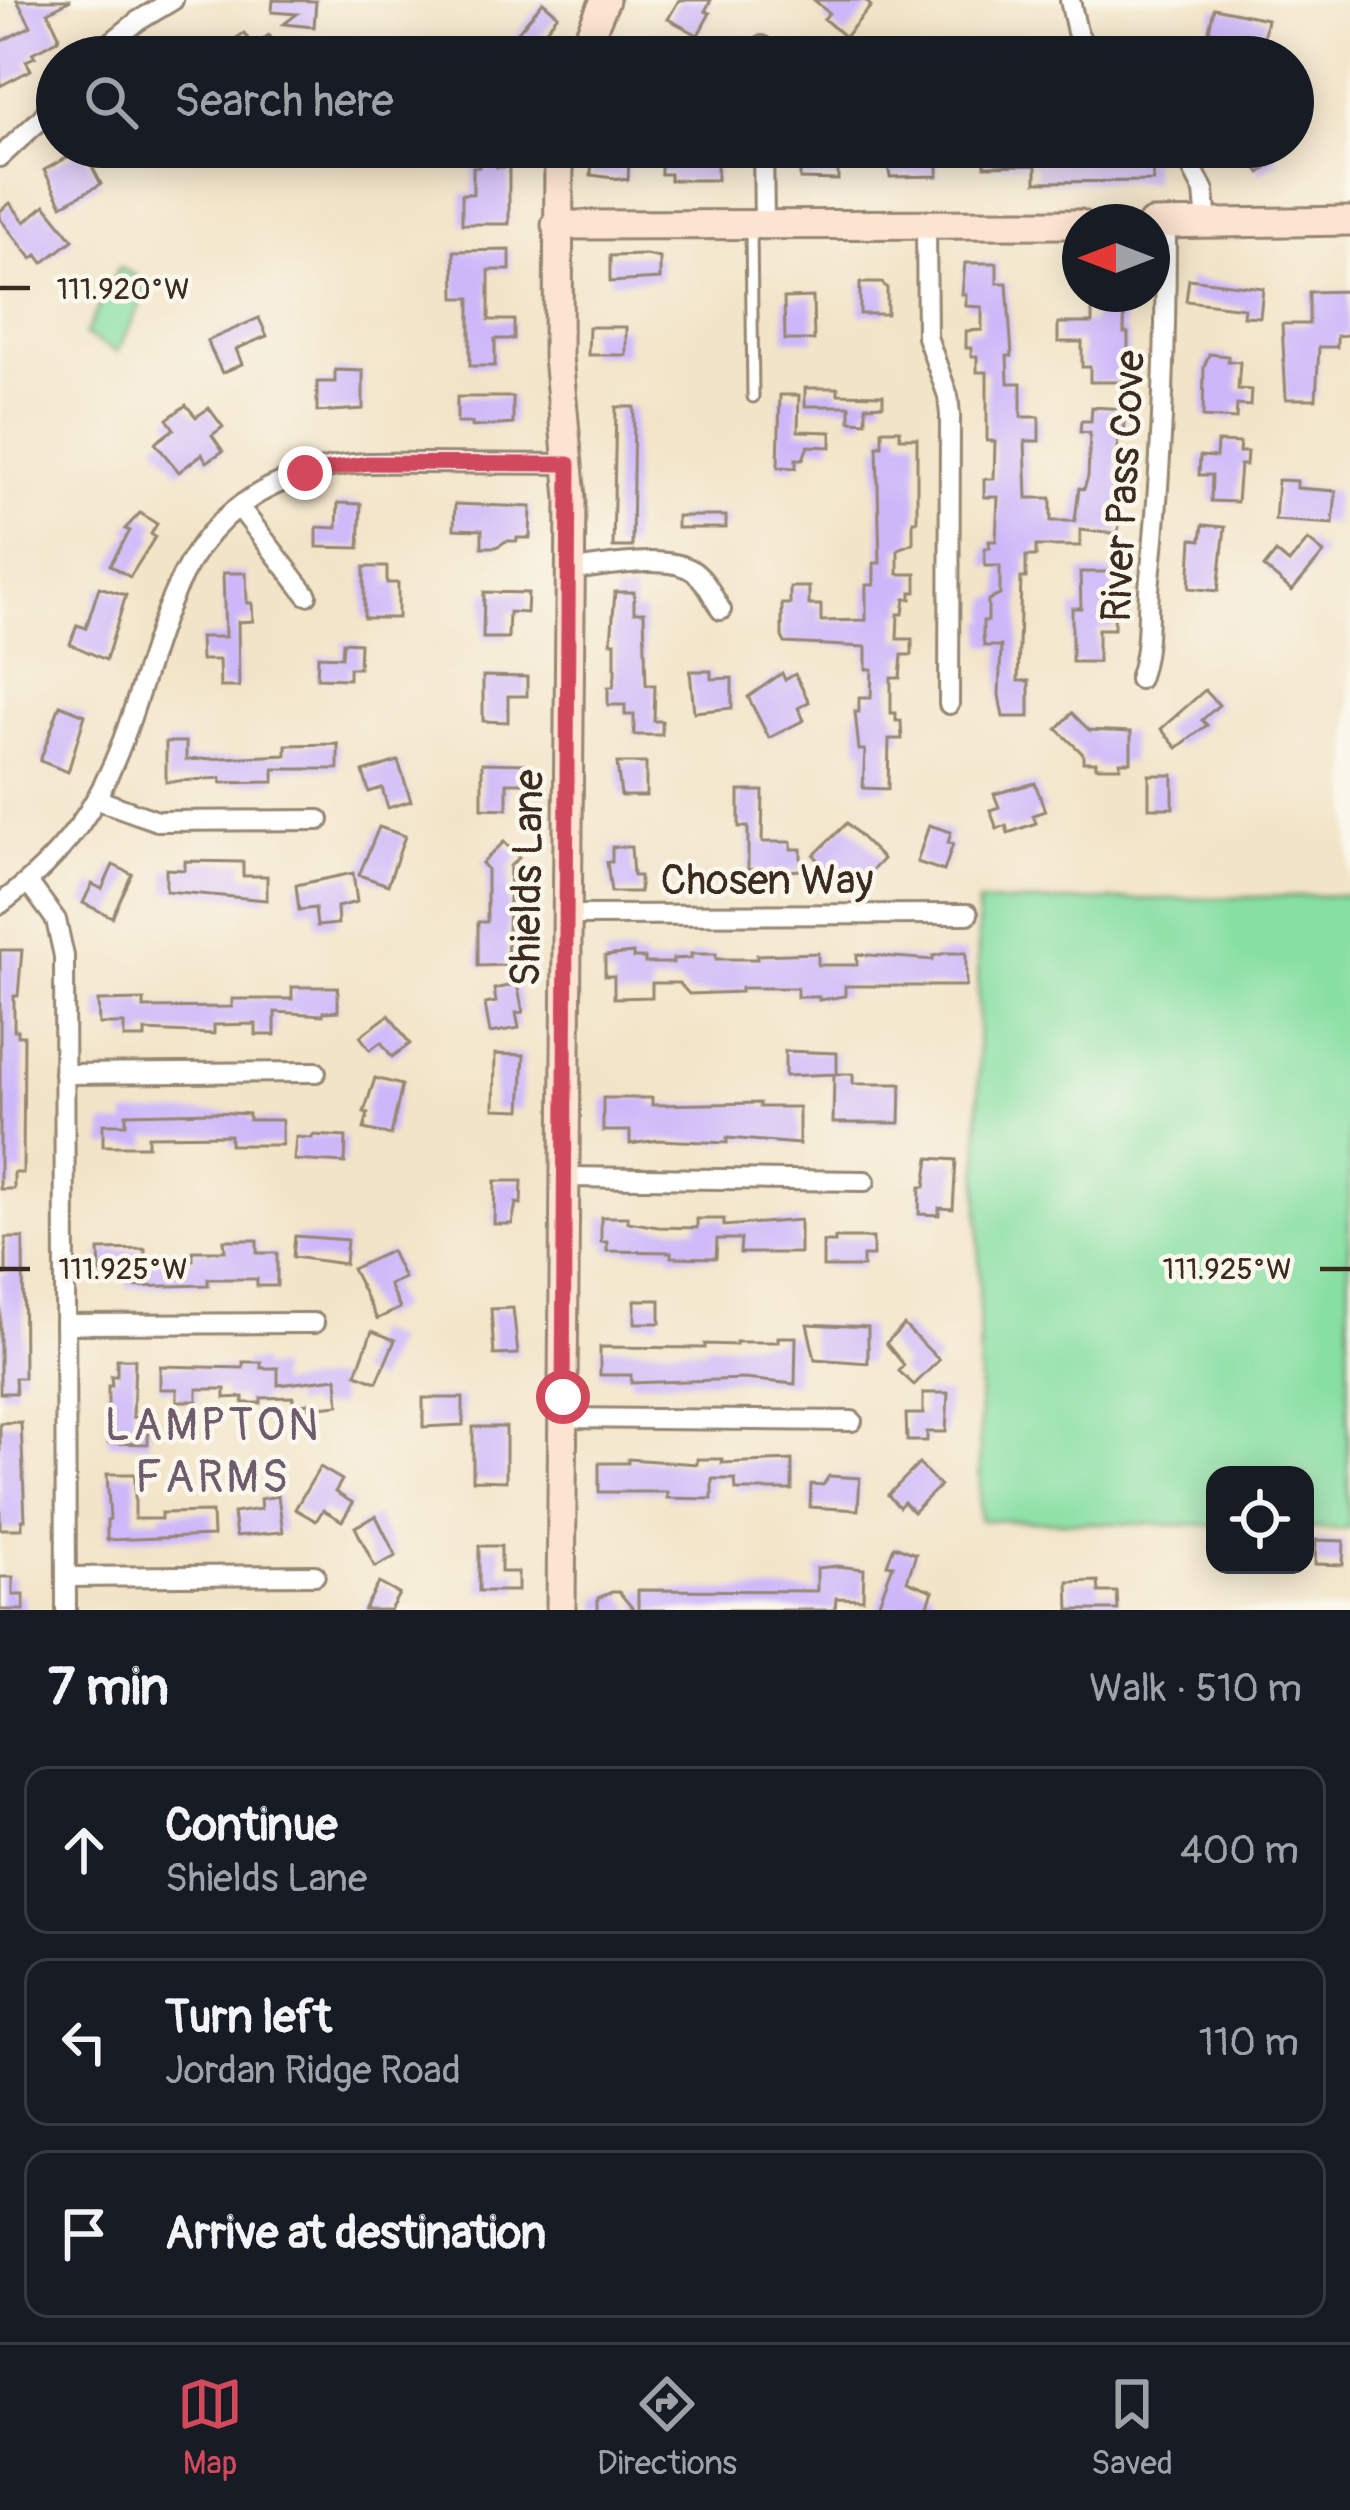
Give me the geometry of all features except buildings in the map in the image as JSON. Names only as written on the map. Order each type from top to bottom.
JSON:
[{"type":"main road","points":[[589,36],[605,0]]},
{"type":"main road","name":"Shields Lane","points":[[558,168],[559,377],[569,464],[571,570],[561,1610]]},
{"type":"main road","points":[[1170,224],[1350,221]]},
{"type":"main road","points":[[556,225],[1062,224]]},
{"type":"street","points":[[119,36],[173,0]]},
{"type":"street","points":[[1070,0],[1079,36]]},
{"type":"street","points":[[0,158],[36,124]]},
{"type":"street","points":[[757,223],[761,168]]},
{"type":"street","points":[[1192,168],[1204,191],[1207,224]]},
{"type":"street","points":[[926,225],[927,337],[950,415],[949,704]]},
{"type":"street","name":"River Pass Cove","points":[[1139,679],[1149,646],[1149,582],[1163,431],[1161,312]]},
{"type":"street","points":[[0,904],[53,857],[96,799],[115,760],[176,583],[215,529],[240,508],[277,484],[336,466],[569,464]]},
{"type":"street","points":[[240,508],[307,595]]},
{"type":"street","points":[[571,570],[646,563],[684,566],[704,581],[721,610]]},
{"type":"street","points":[[96,799],[157,821],[319,820]]},
{"type":"street","points":[[28,882],[46,904],[62,938],[66,1610]]},
{"type":"street","name":"Chosen Way","points":[[567,915],[968,914]]},
{"type":"street","points":[[64,1074],[316,1072]]},
{"type":"street","points":[[565,1178],[866,1181]]},
{"type":"street","points":[[65,1324],[314,1323]]},
{"type":"street","points":[[562,1418],[852,1420]]},
{"type":"street","points":[[66,1577],[315,1575]]},
{"type":"lane","points":[[753,397],[757,223]]},
{"type":"green space","points":[[119,267],[151,284],[117,352],[85,335]]},
{"type":"green space","points":[[1350,895],[1348,1529],[1314,1528],[1314,1466],[1206,1466],[1206,1526],[980,1520],[978,903]]},
{"type":"district","name":"LAMPTON FARMS","points":[[213,1450]]},
{"type":"route","points":[[305,473],[368,463],[569,464],[563,1397]]}]
